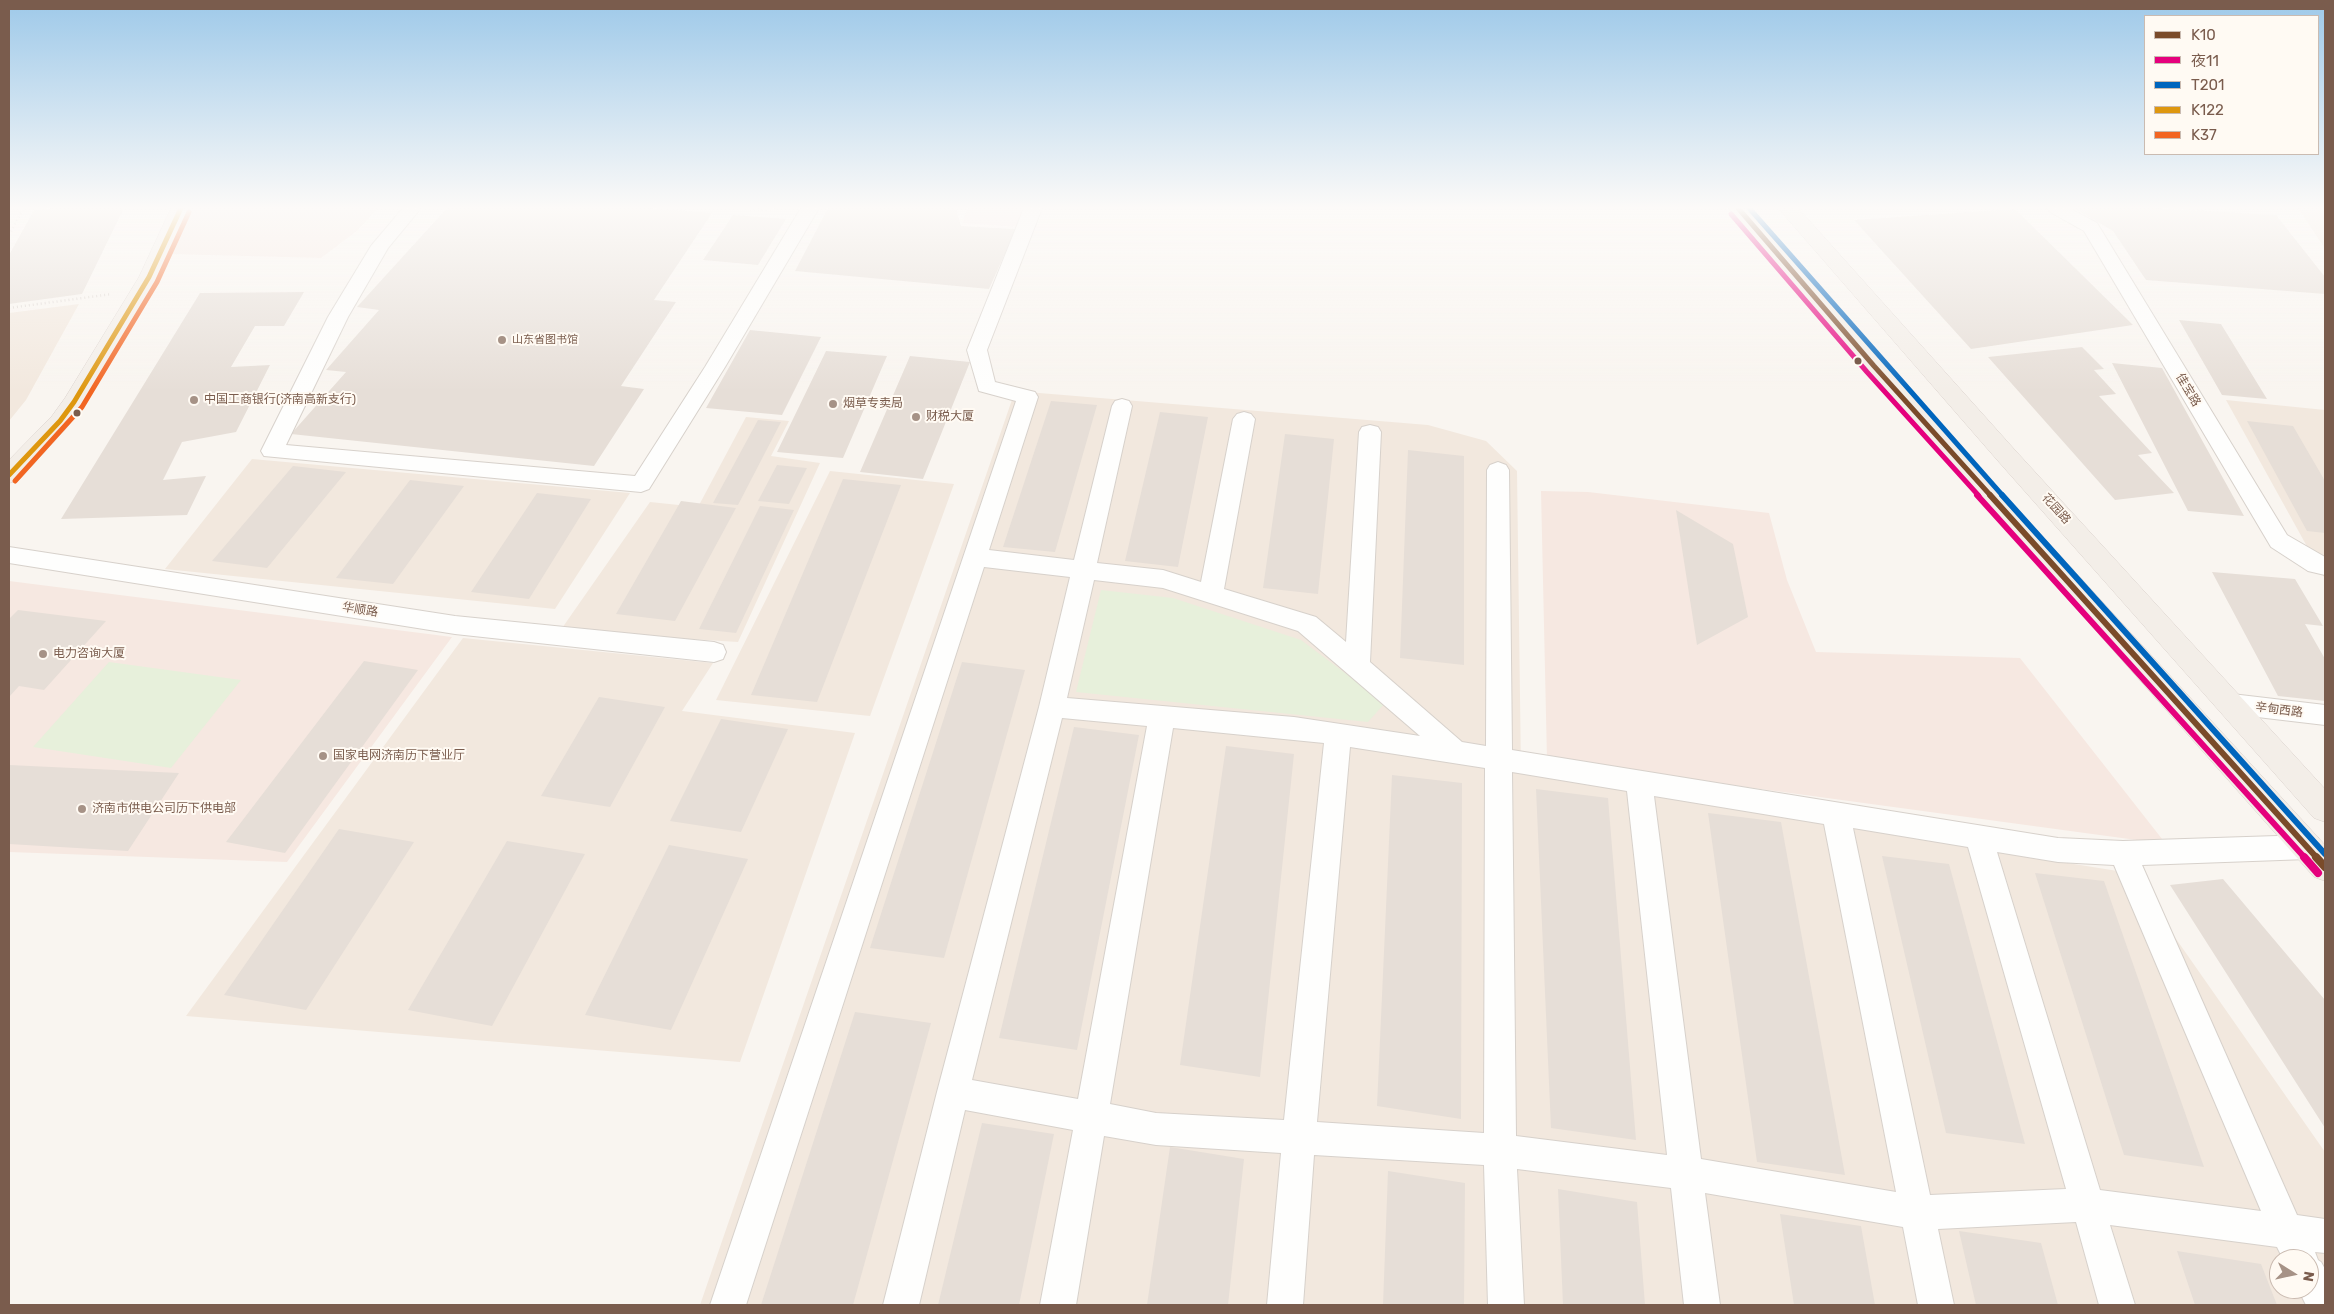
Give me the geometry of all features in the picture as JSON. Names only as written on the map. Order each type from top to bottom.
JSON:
[{"type":"main road","points":[[9,475],[60,421],[74,402],[141,290],[151,269]]},
{"type":"main road","points":[[1791,269],[1874,366],[2325,867]]},
{"type":"main road","name":"花园路","points":[[1841,269],[2325,809]]},
{"type":"street","points":[[366,269],[338,317],[272,451],[641,484],[715,367],[773,269]]},
{"type":"street","points":[[728,1305],[1028,397],[986,386],[977,350],[1009,269]]},
{"type":"street","name":"佳宝路","points":[[2117,269],[2279,541],[2316,565],[2325,566]]},
{"type":"street","points":[[901,1305],[953,1092],[1052,707],[1122,406]]},
{"type":"street","points":[[1211,594],[1244,419]]},
{"type":"street","points":[[1357,666],[1370,432]]},
{"type":"street","points":[[1498,470],[1500,1150],[1506,1305]]},
{"type":"street","name":"华顺路","points":[[9,554],[455,625],[714,652]]},
{"type":"street","points":[[975,557],[1163,579],[1307,624],[1403,704],[1455,752]]},
{"type":"street","name":"辛甸西路","points":[[2232,704],[2325,715]]},
{"type":"street","points":[[1052,707],[1294,728],[1338,734],[2058,850],[2123,853],[2308,847]]},
{"type":"street","points":[[1058,1305],[1162,717]]},
{"type":"street","points":[[1285,1305],[1299,1137],[1338,734]]},
{"type":"street","points":[[1638,782],[1702,1305]]},
{"type":"street","points":[[1836,815],[1936,1305]]},
{"type":"street","points":[[1979,838],[2117,1305]]},
{"type":"street","points":[[2123,853],[2294,1245]]},
{"type":"street","points":[[953,1092],[1156,1129],[1500,1150],[1736,1180],[1918,1213],[2088,1205],[2294,1245],[2325,1236]]},
{"type":"street","points":[[2319,1293],[2325,1305]]},
{"type":"path","points":[[9,308],[141,290]]},
{"type":"shaded area","points":[[79,304],[26,400],[9,421],[9,313]]},
{"type":"shaded area","points":[[1015,391],[1428,425],[1486,441],[1517,471],[1521,771],[1744,811],[2130,873],[2325,1152],[2325,1305],[700,1305]]},
{"type":"shaded area","points":[[2226,400],[2325,410],[2325,579]]},
{"type":"shaded area","points":[[746,417],[789,421],[771,456],[820,463],[738,642],[560,631],[650,502],[698,507]]},
{"type":"shaded area","points":[[252,459],[630,493],[555,609],[165,569]]},
{"type":"shaded area","points":[[830,471],[954,484],[870,716],[716,700]]},
{"type":"shaded area","points":[[1541,491],[1588,492],[1769,513],[1787,580],[1816,652],[2020,658],[2166,844],[1547,760]]},
{"type":"shaded area","points":[[9,581],[452,637],[287,862],[9,852]]},
{"type":"shaded area","points":[[463,638],[713,663],[682,711],[855,733],[740,1062],[186,1016]]},
{"type":"green space","points":[[1101,590],[1173,598],[1301,640],[1385,703],[1368,722],[1076,692]]},
{"type":"green space","points":[[109,662],[241,680],[171,768],[33,747]]},
{"type":"building","points":[[9,269],[94,269],[82,294],[9,304]]},
{"type":"building","name":"山东省图书馆","points":[[391,269],[674,269],[654,300],[676,302],[621,386],[644,389],[594,466],[291,434],[346,372],[326,370],[379,310],[357,307]]},
{"type":"building","points":[[796,269],[998,269],[989,289],[795,271]]},
{"type":"building","points":[[1899,269],[2076,269],[2133,325],[1971,349]]},
{"type":"building","points":[[2139,269],[2319,269],[2325,277],[2325,294],[2146,280]]},
{"type":"building","name":"中国工商银行(济南高新支行)","points":[[304,292],[284,326],[255,326],[231,367],[270,365],[236,432],[182,442],[163,480],[206,476],[187,515],[61,519],[200,293]]},
{"type":"building","points":[[2179,320],[2221,324],[2267,399],[2222,395]]},
{"type":"building","points":[[750,330],[821,337],[782,415],[706,408]]},
{"type":"building","points":[[2082,347],[2104,369],[2094,370],[2116,394],[2099,396],[2152,453],[2138,455],[2174,493],[2115,500],[1988,357]]},
{"type":"building","name":"烟草专卖局","points":[[826,351],[887,356],[843,458],[777,452]]},
{"type":"building","name":"财税大厦","points":[[910,356],[970,362],[923,479],[860,472]]},
{"type":"building","points":[[2112,363],[2162,368],[2244,516],[2188,511]]},
{"type":"building","points":[[1051,401],[1097,405],[1055,552],[1003,547]]},
{"type":"building","points":[[1160,412],[1208,417],[1178,567],[1125,561]]},
{"type":"building","points":[[758,420],[781,422],[738,505],[713,503]]},
{"type":"building","points":[[2247,421],[2293,426],[2325,481],[2325,533],[2307,531]]},
{"type":"building","points":[[1285,434],[1334,439],[1318,594],[1263,588]]},
{"type":"building","points":[[1408,450],[1464,456],[1464,665],[1400,658]]},
{"type":"building","points":[[777,465],[807,468],[789,504],[758,501]]},
{"type":"building","points":[[293,466],[346,472],[267,568],[212,561]]},
{"type":"building","points":[[843,479],[901,485],[817,702],[751,695]]},
{"type":"building","points":[[410,480],[464,486],[393,584],[336,578]]},
{"type":"building","points":[[537,493],[591,499],[529,599],[471,592]]},
{"type":"building","points":[[681,501],[736,508],[675,621],[616,614]]},
{"type":"building","points":[[760,506],[794,510],[736,633],[699,629]]},
{"type":"building","points":[[1676,510],[1733,544],[1748,617],[1697,645]]},
{"type":"building","points":[[2212,572],[2295,579],[2323,626],[2305,624],[2325,659],[2325,701],[2278,696]]},
{"type":"building","name":"电力咨询大厦","points":[[18,610],[106,621],[44,690],[19,686],[9,697],[9,619]]},
{"type":"building","name":"国家电网济南历下营业厅","points":[[364,661],[418,670],[285,853],[226,842]]},
{"type":"building","points":[[962,662],[1025,670],[944,958],[870,948]]},
{"type":"building","points":[[599,697],[665,707],[610,807],[541,796]]},
{"type":"building","points":[[721,719],[788,729],[741,832],[670,821]]},
{"type":"building","points":[[1074,727],[1139,735],[1077,1050],[999,1038]]},
{"type":"building","points":[[1226,746],[1294,754],[1260,1077],[1180,1065]]},
{"type":"building","name":"济南市供电公司历下供电部","points":[[9,765],[179,773],[128,851],[9,844]]},
{"type":"building","points":[[1392,775],[1462,783],[1461,1119],[1377,1106]]},
{"type":"building","points":[[1536,789],[1608,798],[1636,1140],[1551,1128]]},
{"type":"building","points":[[1708,813],[1781,822],[1845,1175],[1757,1162]]},
{"type":"building","points":[[339,829],[414,842],[306,1010],[224,995]]},
{"type":"building","points":[[507,841],[585,854],[492,1026],[408,1010]]},
{"type":"building","points":[[669,845],[748,859],[671,1030],[585,1015]]},
{"type":"building","points":[[1882,856],[1949,864],[2025,1144],[1946,1133]]},
{"type":"building","points":[[2035,873],[2104,881],[2204,1167],[2124,1155]]},
{"type":"building","points":[[2223,879],[2325,1000],[2325,1128],[2170,885]]},
{"type":"building","points":[[855,1012],[931,1023],[853,1305],[761,1305]]},
{"type":"building","points":[[982,1123],[1054,1134],[1019,1305],[938,1305]]},
{"type":"building","points":[[1170,1147],[1244,1159],[1228,1305],[1147,1305]]},
{"type":"building","points":[[1388,1171],[1465,1183],[1464,1305],[1383,1305]]},
{"type":"building","points":[[1558,1189],[1637,1202],[1645,1305],[1563,1305]]},
{"type":"building","points":[[1780,1214],[1861,1226],[1875,1305],[1794,1305]]},
{"type":"building","points":[[1959,1231],[2041,1243],[2058,1305],[1976,1305]]},
{"type":"building","points":[[2177,1251],[2261,1264],[2269,1284],[2269,1299],[2275,1299],[2277,1305],[2195,1305]]},
{"type":"transit line","name":"K122","points":[[9,475],[60,421],[74,402],[153,269]]},
{"type":"transit line","name":"K37","points":[[15,481],[66,427],[82,407],[163,269]]},
{"type":"transit line","name":"夜11","points":[[1779,269],[1867,372],[2318,873]]},
{"type":"transit line","name":"K10","points":[[1791,269],[1874,366],[2325,867]]},
{"type":"transit line","name":"T201","points":[[1802,269],[1881,360],[2325,854]]},
{"type":"place","name":"山东省图书馆","points":[[502,340]]},
{"type":"place","name":"中国工商银行(济南高新支行)","points":[[194,400]]},
{"type":"place","name":"烟草专卖局","points":[[833,404]]},
{"type":"place","name":"财税大厦","points":[[916,417]]},
{"type":"place","name":"电力咨询大厦","points":[[43,654]]},
{"type":"place","name":"国家电网济南历下营业厅","points":[[323,756]]},
{"type":"place","name":"济南市供电公司历下供电部","points":[[82,809]]}]
